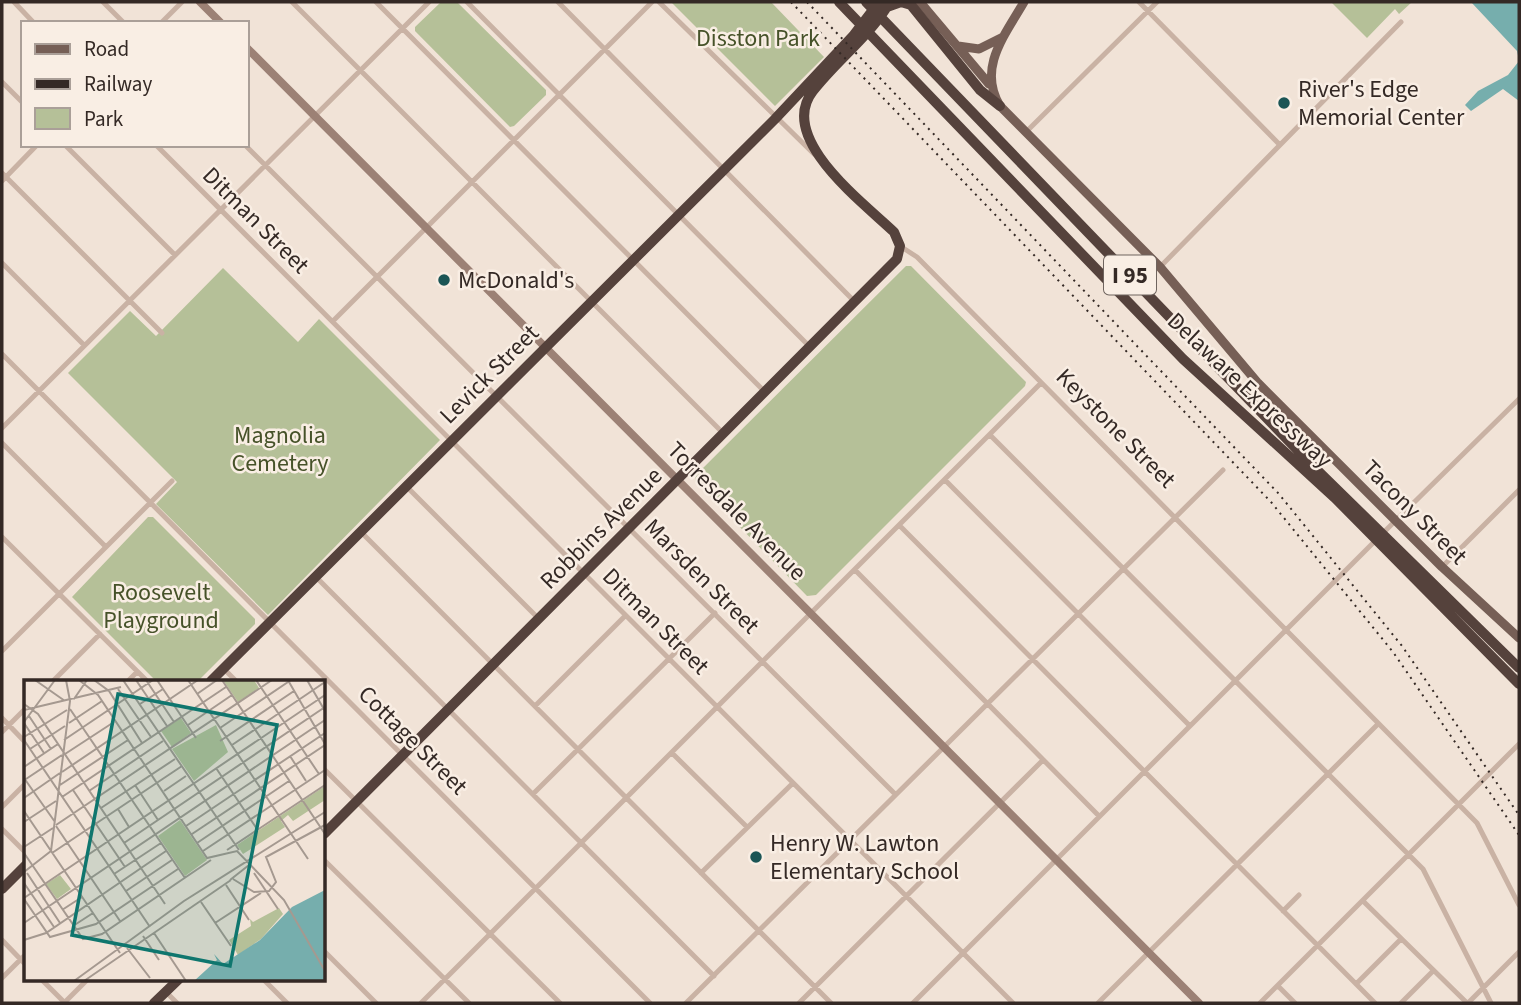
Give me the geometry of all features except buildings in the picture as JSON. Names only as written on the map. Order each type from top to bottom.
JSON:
[{"type":"highway","name":"Delaware Expressway","points":[[839,2],[1183,359],[1372,529]]},
{"type":"highway","points":[[821,160],[810,143],[804,125],[810,94],[878,4],[903,2],[913,7],[980,90],[1000,106]]},
{"type":"highway","name":"Levick Street","points":[[212,680],[775,118],[846,44],[878,4]]},
{"type":"highway","name":"Delaware Expressway","points":[[878,4],[886,23],[1519,684]]},
{"type":"highway","name":"Keystone Street","points":[[821,160],[894,232],[900,246]]},
{"type":"highway","name":"Robbins Avenue","points":[[326,832],[856,303],[890,268],[900,254],[900,246]]},
{"type":"highway","name":"Delaware Expressway","points":[[1387,544],[1519,668]]},
{"type":"highway","points":[[2,889],[24,866]]},
{"type":"highway","points":[[154,1003],[177,981]]},
{"type":"main road","name":"Tacony Street","points":[[920,2],[990,85],[1000,106],[1160,267],[1257,382],[1442,567],[1519,638]]},
{"type":"main road","points":[[990,85],[992,62],[1024,2]]},
{"type":"main road","points":[[956,46],[979,49],[1004,36]]},
{"type":"street","points":[[14,2],[32,21]]},
{"type":"street","points":[[103,2],[122,21]]},
{"type":"street","points":[[163,21],[182,2]]},
{"type":"street","points":[[200,2],[219,21]]},
{"type":"street","points":[[292,2],[724,434]]},
{"type":"street","points":[[376,2],[765,393]]},
{"type":"street","points":[[2,428],[429,2]]},
{"type":"street","points":[[467,2],[811,348]]},
{"type":"street","points":[[558,2],[856,303]]},
{"type":"street","points":[[332,321],[652,2]]},
{"type":"street","name":"Keystone Street","points":[[659,2],[821,160]]},
{"type":"street","points":[[1139,2],[1280,145]]},
{"type":"street","points":[[1025,133],[1157,2]]},
{"type":"street","points":[[1160,267],[1401,22]]},
{"type":"street","name":"Torresdale Avenue","points":[[248,49],[1199,1003]]},
{"type":"street","points":[[2,82],[21,101]]},
{"type":"street","points":[[35,147],[3,176],[162,333]]},
{"type":"street","points":[[67,147],[175,255]]},
{"type":"street","name":"Ditman Street","points":[[158,147],[1013,1003]]},
{"type":"street","name":"Marsden Street","points":[[247,147],[895,794]]},
{"type":"street","name":"Keystone Street","points":[[900,246],[917,257],[1477,822],[1519,905]]},
{"type":"street","points":[[2,263],[84,345]]},
{"type":"street","name":"Cottage Street","points":[[2,354],[650,1003]]},
{"type":"street","points":[[421,1003],[1041,383]]},
{"type":"street","points":[[913,1003],[1519,399]]},
{"type":"street","points":[[990,435],[1423,869],[1491,1003]]},
{"type":"street","points":[[2,443],[106,547]]},
{"type":"street","points":[[687,1003],[1223,470]]},
{"type":"street","points":[[945,480],[1190,726]]},
{"type":"street","points":[[2,650],[172,481]]},
{"type":"street","points":[[407,486],[539,619]]},
{"type":"street","points":[[1442,567],[1519,490]]},
{"type":"street","points":[[900,526],[1375,1003]]},
{"type":"street","points":[[361,532],[831,1003]]},
{"type":"street","points":[[2,537],[146,680]]},
{"type":"street","points":[[2,548],[8,542]]},
{"type":"street","points":[[855,570],[1099,816]]},
{"type":"street","points":[[316,577],[714,976]]},
{"type":"street","points":[[533,794],[715,613]]},
{"type":"street","points":[[535,706],[625,616]]},
{"type":"street","points":[[54,680],[100,634]]},
{"type":"street","points":[[224,669],[235,680]]},
{"type":"street","points":[[129,680],[137,672]]},
{"type":"street","points":[[2,732],[24,710]]},
{"type":"street","points":[[2,718],[24,741]]},
{"type":"street","points":[[1098,1003],[1378,724]]},
{"type":"street","points":[[1260,1003],[1519,744]]},
{"type":"street","points":[[672,752],[747,827]]},
{"type":"street","points":[[799,1003],[1042,761]]},
{"type":"street","points":[[326,771],[560,1003]]},
{"type":"street","points":[[701,873],[793,783]]},
{"type":"street","points":[[2,807],[24,785]]},
{"type":"street","points":[[2,829],[24,851]]},
{"type":"street","points":[[326,862],[469,1003]]},
{"type":"street","points":[[1283,911],[1299,895]]},
{"type":"street","points":[[1363,901],[1467,1003],[1519,951]]},
{"type":"street","points":[[1356,984],[1401,939]]},
{"type":"street","points":[[2,940],[24,963]]},
{"type":"street","points":[[326,953],[376,1003]]},
{"type":"street","points":[[2,978],[24,956]]},
{"type":"street","points":[[1401,1003],[1433,971]]},
{"type":"street","points":[[43,981],[65,1003],[86,981]]},
{"type":"street","points":[[265,981],[287,1003]]},
{"type":"street","points":[[1278,986],[1295,1003]]},
{"type":"street","points":[[166,992],[177,1003]]},
{"type":"green space","points":[[441,2],[457,2],[546,90],[546,95],[514,126],[510,127],[415,31],[415,27]]},
{"type":"green space","name":"Disston Park","points":[[671,2],[771,2],[824,57],[775,106]]},
{"type":"green space","points":[[1331,2],[1412,2],[1399,14],[1395,9],[1367,38]]},
{"type":"green space","points":[[906,266],[911,266],[1026,382],[1025,386],[816,595],[807,596],[695,481],[696,475]]},
{"type":"green space","name":"Magnolia Cemetery","points":[[223,268],[298,342],[319,319],[440,440],[268,615],[156,504],[177,482],[68,373],[130,311],[156,336]]},
{"type":"green space","name":"Roosevelt Playground","points":[[148,517],[153,517],[255,619],[255,624],[199,680],[155,680],[72,597]]},
{"type":"water","points":[[1471,2],[1519,2],[1519,60],[1517,51]]},
{"type":"water","points":[[1519,61],[1519,101],[1503,89],[1471,111],[1465,105],[1478,91],[1508,75]]},
{"type":"railway","points":[[791,2],[1271,502],[1393,652],[1519,835]]},
{"type":"railway","points":[[807,2],[1279,494],[1402,646],[1519,815]]},
{"type":"place","name":"River's Edge Memorial Center","points":[[1284,103]]},
{"type":"place","name":"McDonald's","points":[[444,280]]},
{"type":"place","name":"Henry W. Lawton Elementary School","points":[[756,857]]}]
